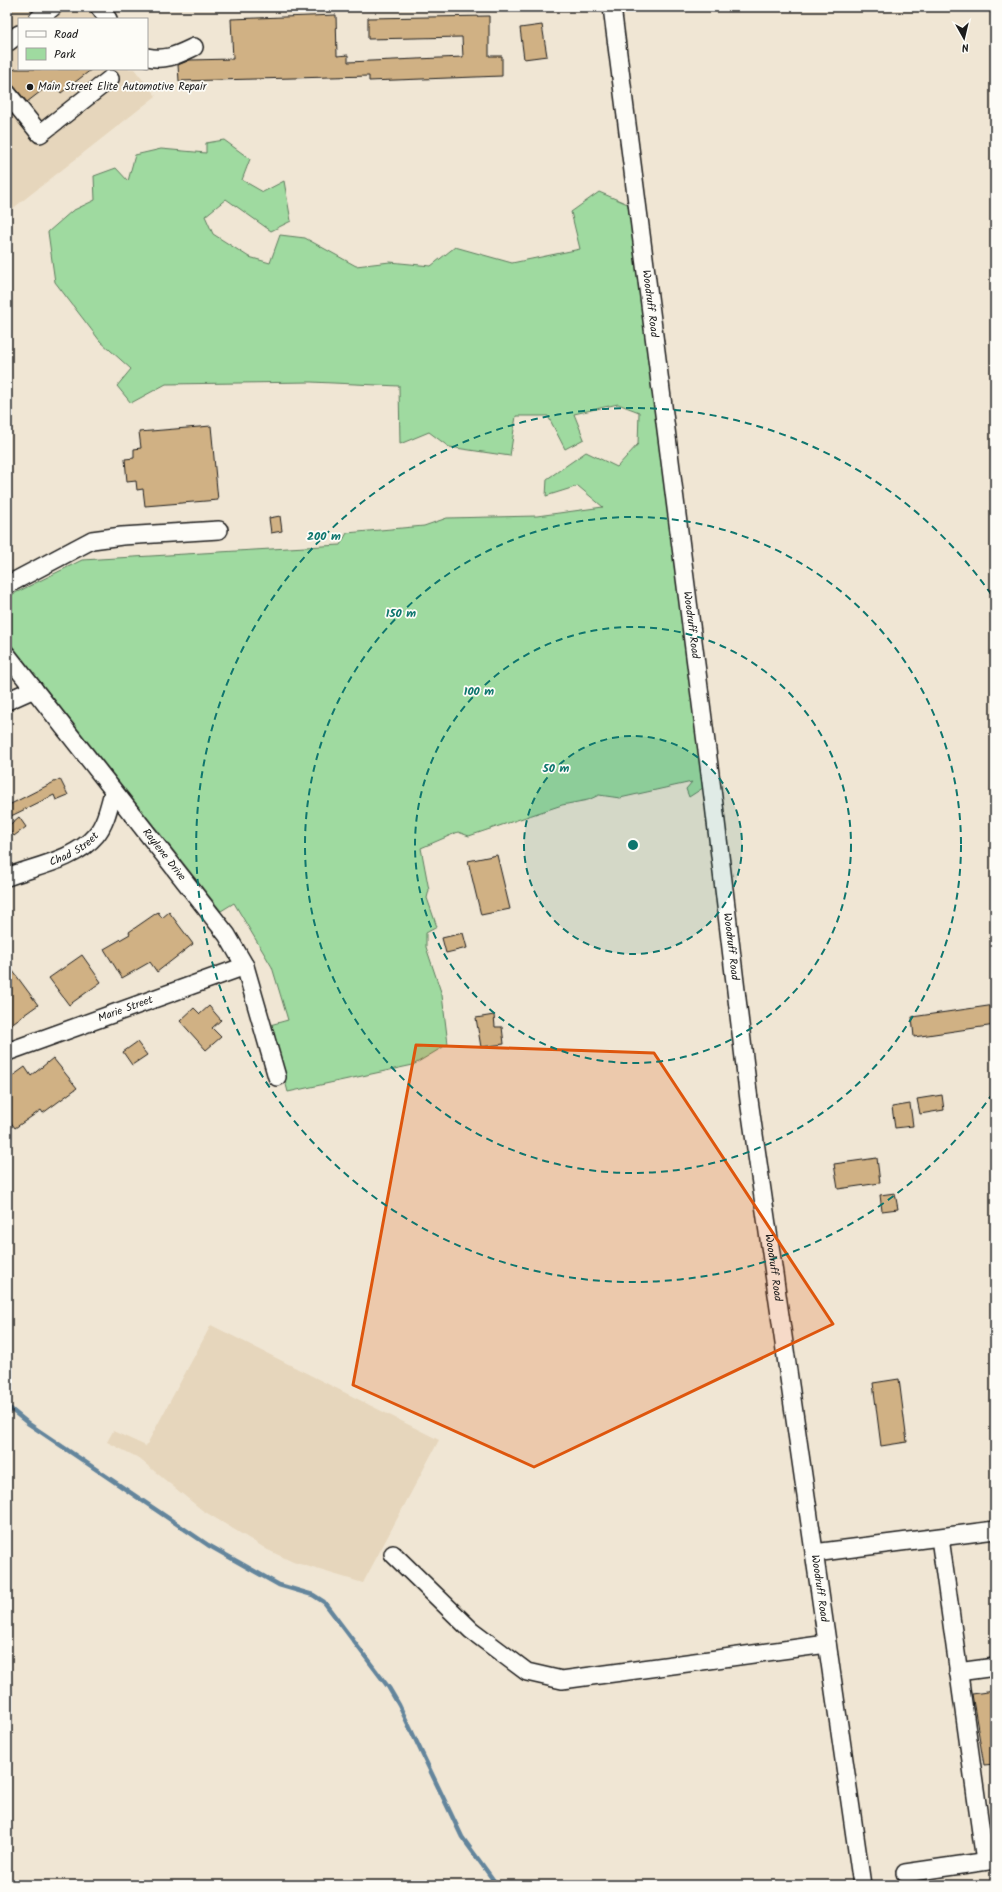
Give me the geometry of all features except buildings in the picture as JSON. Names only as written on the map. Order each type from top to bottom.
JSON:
[{"type":"street","points":[[39,18],[53,7]]},
{"type":"street","points":[[99,7],[107,18]]},
{"type":"street","name":"Woodruff Road","points":[[612,7],[715,812],[749,1100],[862,1885]]},
{"type":"street","points":[[7,43],[18,35]]},
{"type":"street","points":[[148,56],[157,59],[172,58],[194,47]]},
{"type":"street","points":[[7,93],[40,134],[110,79]]},
{"type":"street","points":[[7,585],[92,540],[122,536],[218,530]]},
{"type":"street","name":"Raylene Drive","points":[[7,655],[113,792],[227,935],[245,966],[277,1077]]},
{"type":"street","points":[[7,701],[34,689]]},
{"type":"street","name":"Chad Street","points":[[7,877],[73,854],[86,845],[96,834],[104,820],[113,792]]},
{"type":"street","name":"Marie Street","points":[[7,1052],[245,966]]},
{"type":"street","points":[[814,1554],[995,1530]]},
{"type":"street","points":[[905,1873],[990,1861],[958,1672],[940,1538]]},
{"type":"street","points":[[393,1554],[483,1640],[527,1672],[562,1680],[827,1644]]},
{"type":"street","points":[[958,1672],[995,1667]]},
{"type":"highlighted area","points":[[416,1045],[654,1053],[833,1324],[534,1467],[353,1385]]},
{"type":"shaded area","points":[[7,7],[85,7],[94,18],[18,18],[18,70],[135,70],[156,96],[7,213]]},
{"type":"shaded area","points":[[211,1325],[439,1440],[363,1583],[293,1562],[268,1550],[202,1510],[137,1457],[107,1442],[113,1431],[146,1446]]},
{"type":"green space","points":[[224,140],[250,159],[242,180],[263,192],[284,181],[291,221],[271,231],[226,199],[205,216],[213,234],[249,257],[270,263],[280,235],[305,238],[356,266],[390,262],[431,266],[455,247],[512,263],[580,249],[571,212],[599,192],[630,205],[706,786],[689,797],[686,789],[692,782],[620,798],[599,795],[588,800],[562,805],[469,836],[458,832],[421,848],[429,890],[427,898],[437,927],[426,933],[426,947],[442,995],[448,1044],[413,1065],[288,1092],[270,1025],[288,1020],[272,967],[234,903],[221,911],[7,639],[7,597],[82,560],[340,545],[347,533],[424,526],[447,518],[537,516],[603,507],[578,486],[546,496],[547,479],[586,452],[617,467],[638,444],[639,412],[618,404],[574,414],[584,439],[565,449],[548,416],[516,416],[510,456],[449,447],[429,432],[400,444],[399,386],[311,382],[166,384],[131,403],[117,386],[131,369],[100,341],[55,282],[48,232],[72,211],[95,200],[94,176],[116,168],[128,181],[135,155],[161,149],[206,153],[206,143]]},
{"type":"waterway","points":[[7,1406],[29,1424],[208,1545],[279,1585],[313,1595],[324,1602],[389,1688],[399,1705],[462,1837],[497,1885]]},
{"type":"place","name":"Main Street Elite Automotive Repair","points":[[30,87]]}]
